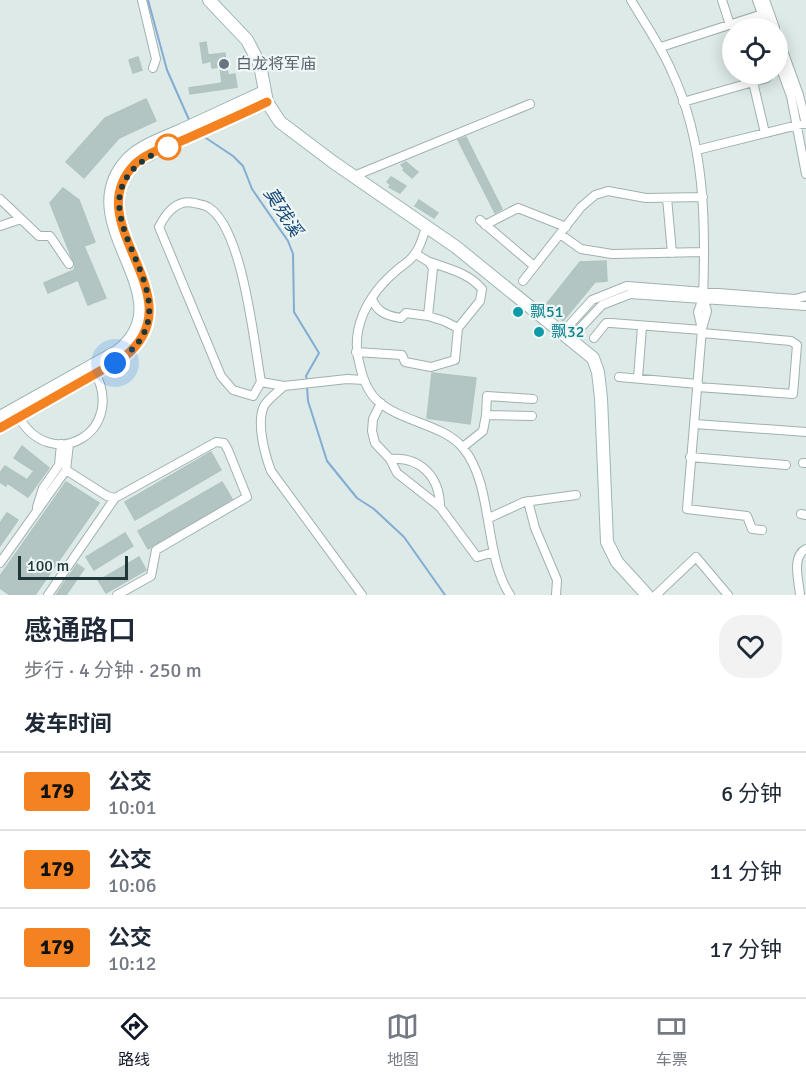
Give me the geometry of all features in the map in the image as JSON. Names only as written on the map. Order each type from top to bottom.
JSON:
[{"type":"street","points":[[142,0],[156,59],[153,68]]},
{"type":"street","points":[[209,0],[214,0]]},
{"type":"street","points":[[209,0],[247,40],[260,65],[266,98],[286,126],[354,176],[427,225],[593,358],[598,372],[607,542],[617,562],[646,595]]},
{"type":"street","points":[[722,0],[728,18]]},
{"type":"street","points":[[757,0],[768,18]]},
{"type":"street","points":[[765,0],[766,18]]},
{"type":"street","points":[[635,1],[661,47],[684,102],[697,150],[702,197],[703,295],[698,312],[702,331],[687,509],[747,516],[752,529],[762,530]]},
{"type":"street","points":[[750,18],[765,13]]},
{"type":"street","points":[[661,47],[722,28]]},
{"type":"street","points":[[788,66],[798,95],[803,124],[806,174]]},
{"type":"street","points":[[788,77],[798,95]]},
{"type":"street","points":[[684,102],[746,84]]},
{"type":"street","points":[[753,84],[765,133]]},
{"type":"street","points":[[0,428],[17,413],[131,352],[141,340],[150,320],[148,291],[120,219],[118,205],[122,186],[136,164],[170,140],[266,98]]},
{"type":"street","points":[[354,176],[530,104]]},
{"type":"street","points":[[697,150],[803,124]]},
{"type":"street","points":[[523,281],[588,200],[605,191],[622,192],[646,198],[702,197]]},
{"type":"street","points":[[667,198],[672,253]]},
{"type":"street","points":[[0,199],[39,236],[50,236],[69,264]]},
{"type":"street","points":[[252,396],[261,382],[247,297],[233,243],[219,218],[207,206],[189,202],[176,206],[165,215],[159,227],[207,349],[221,376],[233,390],[252,396],[264,407]]},
{"type":"street","points":[[534,266],[483,223],[518,208],[563,231],[584,250],[612,254],[703,252]]},
{"type":"street","points":[[0,226],[21,219]]},
{"type":"street","points":[[427,225],[416,254],[381,286],[372,299],[356,333],[356,352],[364,380],[381,403],[404,417],[451,438],[463,447],[476,472],[489,518],[502,583],[510,595]]},
{"type":"street","points":[[356,352],[402,355],[405,362],[431,367],[455,360],[458,328],[480,301],[482,289],[476,282],[450,268],[429,262],[416,254]]},
{"type":"street","points":[[428,316],[433,268],[429,262]]},
{"type":"street","points":[[567,335],[589,302],[610,291],[627,286],[806,306]]},
{"type":"street","points":[[567,335],[608,300],[630,294],[795,299],[806,296]]},
{"type":"street","points":[[372,299],[376,309],[388,316],[401,318],[406,313],[428,316],[458,328]]},
{"type":"street","points":[[589,302],[596,310]]},
{"type":"street","points":[[594,338],[606,323],[792,341],[797,345],[793,394],[619,377]]},
{"type":"street","points":[[638,378],[642,327]]},
{"type":"street","points":[[17,413],[37,438],[48,443],[65,444],[84,437],[99,421],[103,393],[94,371]]},
{"type":"street","points":[[261,382],[284,386],[347,379],[364,380]]},
{"type":"street","points":[[284,386],[264,407],[262,431],[265,455],[271,471],[362,595]]},
{"type":"street","points":[[463,447],[483,431],[487,396],[533,399]]},
{"type":"street","points":[[381,403],[373,419],[372,431],[375,443],[390,459],[401,478],[440,507],[477,557],[494,552]]},
{"type":"street","points":[[0,417],[17,413]]},
{"type":"street","points":[[486,415],[532,416]]},
{"type":"street","points":[[695,424],[806,432]]},
{"type":"street","points":[[48,595],[115,498],[220,441],[228,450],[247,497],[156,550],[151,576],[117,595]]},
{"type":"street","points":[[0,563],[66,470],[65,444]]},
{"type":"street","points":[[35,512],[43,488],[59,465],[65,444]]},
{"type":"street","points":[[690,457],[786,465]]},
{"type":"street","points":[[390,459],[410,459],[431,475],[440,497],[440,507]]},
{"type":"street","points":[[66,470],[107,496],[115,498]]},
{"type":"street","points":[[489,518],[528,501],[576,495]]},
{"type":"street","points":[[528,501],[535,528],[557,580],[556,595]]},
{"type":"street","points":[[800,595],[797,560],[800,553],[806,549]]},
{"type":"street","points":[[656,595],[696,557],[728,595]]},
{"type":"building","points":[[206,42],[208,55],[225,53],[228,75],[235,74],[237,87],[190,94],[189,88],[222,83],[220,67],[212,68],[211,61],[203,63],[200,43]]},
{"type":"building","points":[[138,57],[142,70],[133,73],[129,60]]},
{"type":"building","points":[[146,99],[156,121],[119,138],[84,178],[66,162],[105,118]]},
{"type":"building","points":[[466,137],[502,209],[495,213],[458,140]]},
{"type":"building","points":[[406,162],[418,172],[412,178],[401,165]]},
{"type":"building","points":[[391,177],[406,186],[400,193],[389,187],[391,185],[387,182]]},
{"type":"building","points":[[63,188],[79,200],[95,242],[84,246],[106,298],[88,305],[78,280],[48,293],[44,283],[74,270],[75,266],[50,203]]},
{"type":"building","points":[[419,200],[438,213],[434,218],[415,206]]},
{"type":"building","points":[[606,261],[607,281],[595,282],[563,321],[545,306],[580,262]]},
{"type":"building","points":[[432,373],[476,378],[470,424],[427,418]]},
{"type":"building","points":[[22,446],[49,468],[28,497],[7,483],[6,486],[0,482],[0,473],[5,466],[27,480],[34,471],[14,458]]},
{"type":"building","points":[[211,452],[221,470],[135,520],[125,502]]},
{"type":"building","points":[[66,482],[99,503],[35,595],[10,595],[0,588],[0,576]]},
{"type":"building","points":[[222,482],[232,499],[148,549],[138,531]]},
{"type":"building","points":[[7,513],[18,520],[0,546],[0,523]]},
{"type":"building","points":[[125,533],[133,546],[94,570],[86,557]]},
{"type":"building","points":[[139,557],[146,570],[106,593],[97,578],[100,580]]},
{"type":"building","points":[[77,564],[84,569],[66,595],[56,595]]},
{"type":"waterway","name":"莫残溪","points":[[148,0],[167,70],[190,122]]},
{"type":"waterway","name":"莫残溪","points":[[203,136],[233,156],[243,166],[252,189],[288,241],[293,254],[294,312],[319,353],[306,376],[307,380]]},
{"type":"waterway","name":"莫残溪","points":[[307,386],[308,401],[327,461],[357,498],[374,509],[404,537],[445,595]]},
{"type":"bus line","name":"179","points":[[0,428],[97,375],[123,358],[137,346],[147,330],[150,320],[148,291],[120,219],[118,205],[123,182],[129,171],[143,158],[267,102]]},
{"type":"place","name":"白龙将军庙","points":[[224,64]]},
{"type":"place","name":"飘51","points":[[518,312]]},
{"type":"place","name":"飘32","points":[[539,332]]},
{"type":"route","points":[[115,363],[137,346],[150,320],[148,291],[120,219],[118,205],[120,192],[129,171],[136,164],[173,145],[168,147]]}]
